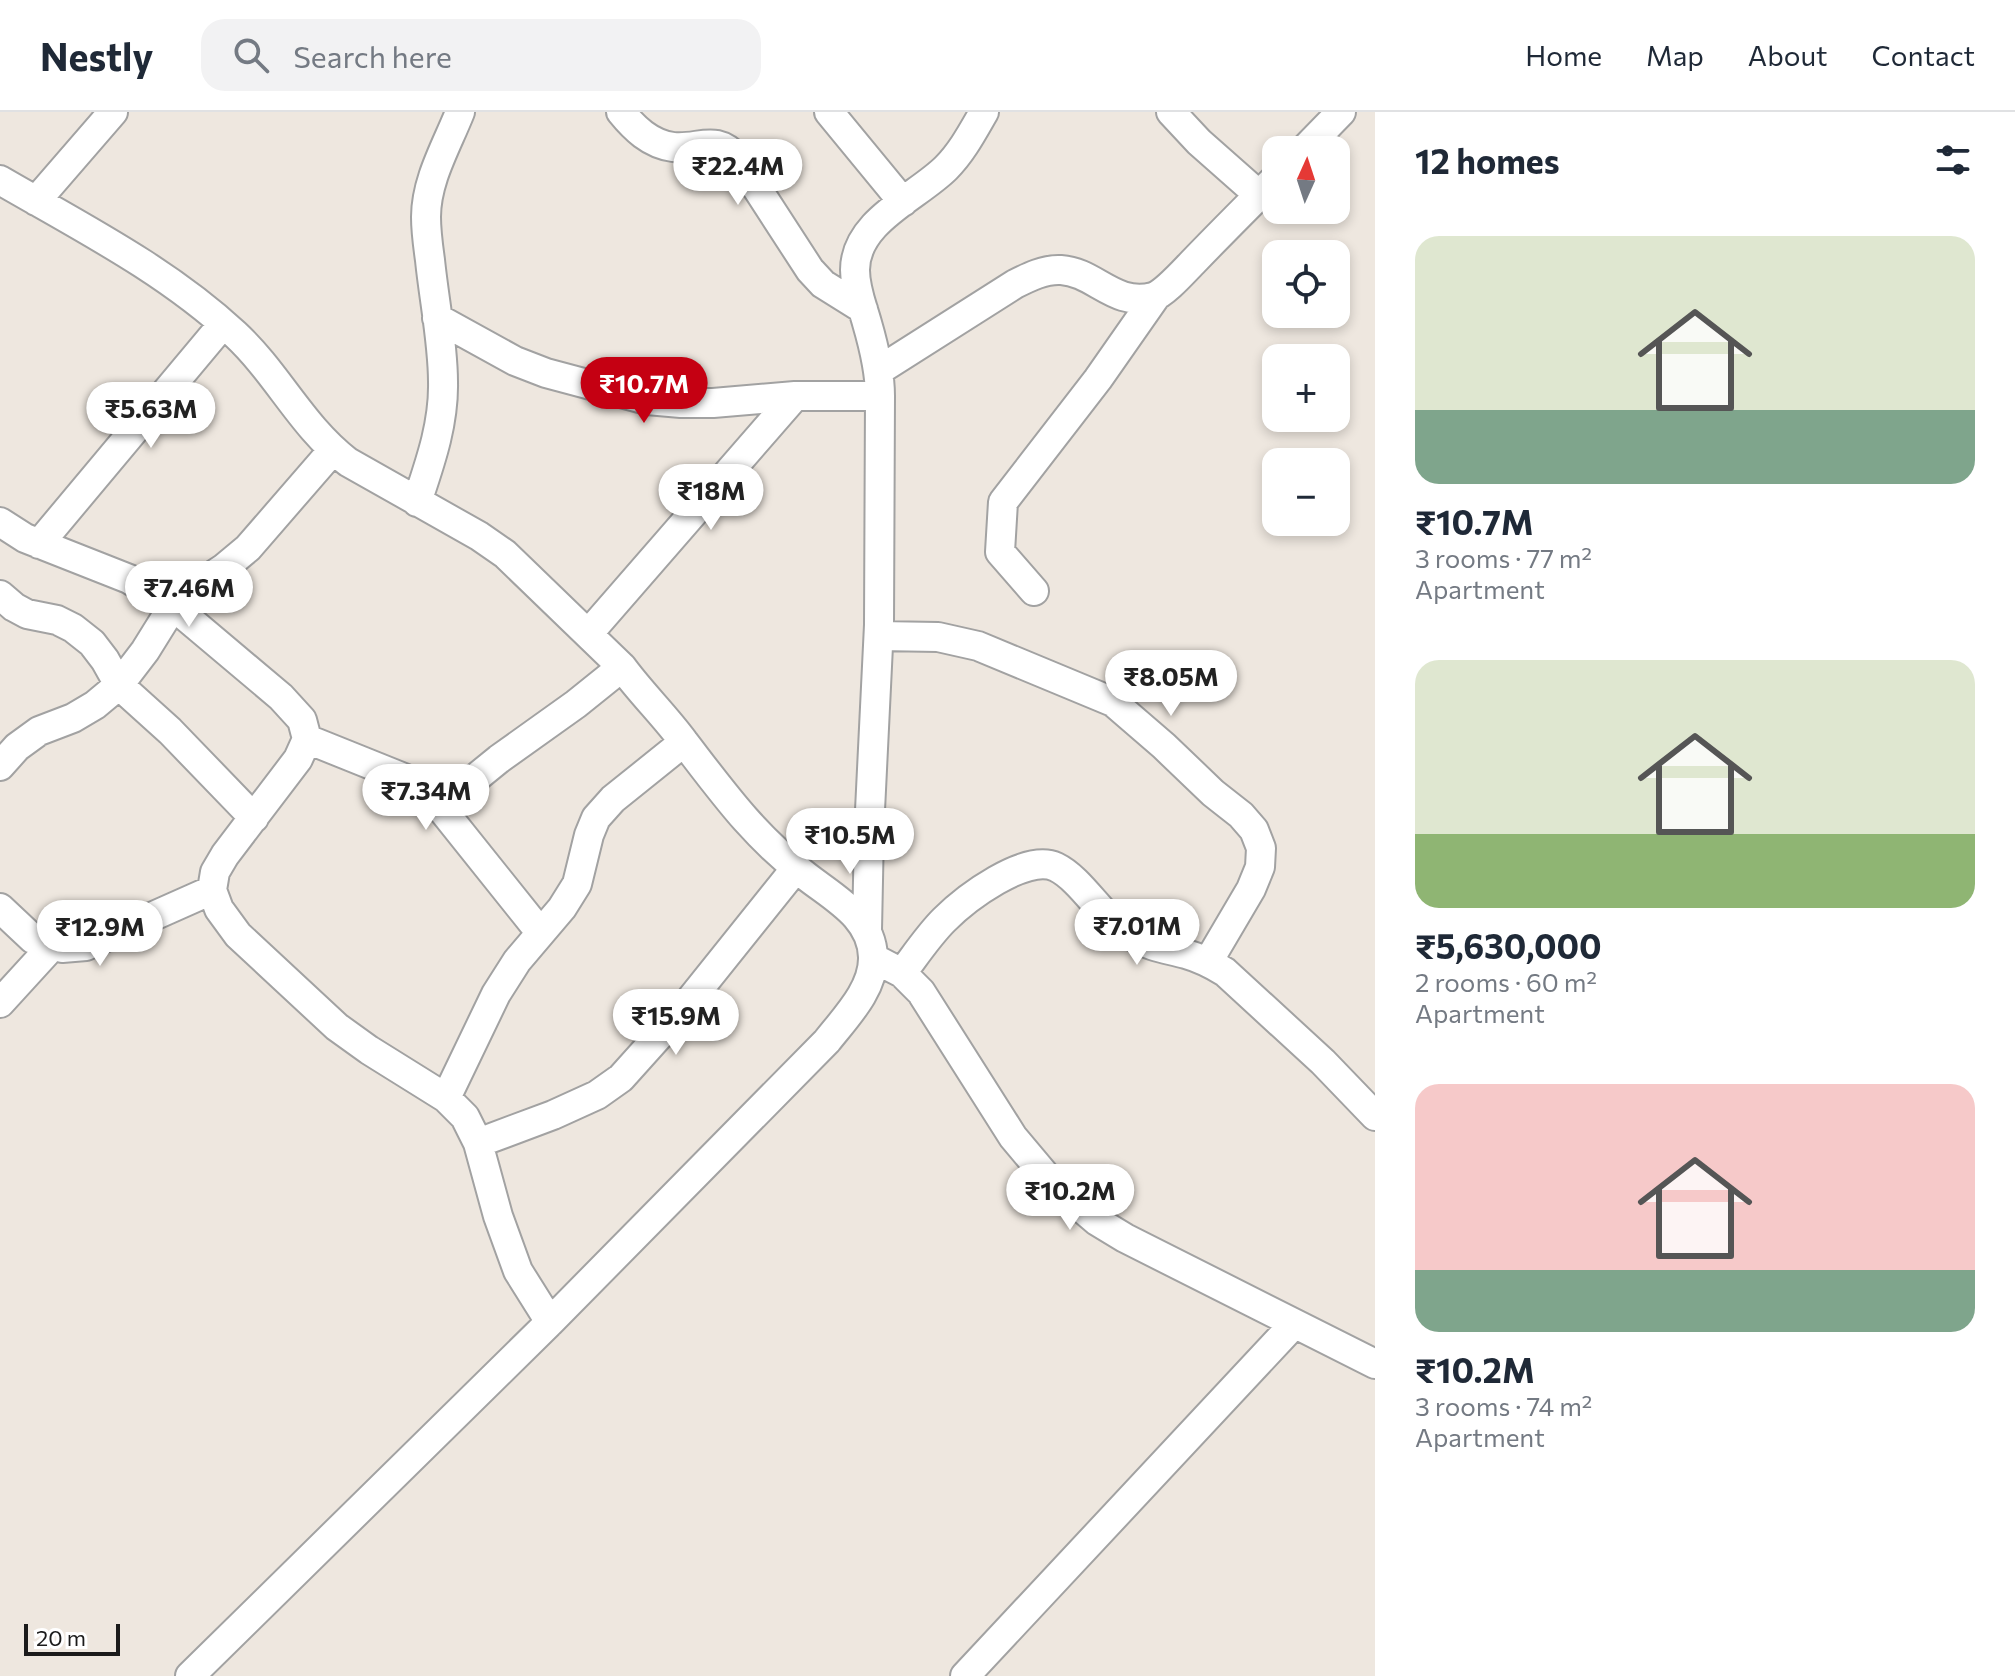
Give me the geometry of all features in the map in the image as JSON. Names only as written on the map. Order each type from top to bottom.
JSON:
[{"type":"street","points":[[36,201],[113,112]]},
{"type":"street","points":[[417,502],[440,424],[443,382],[427,208],[431,183],[460,112]]},
{"type":"street","points":[[621,112],[632,125],[656,143],[674,147],[716,144],[730,149],[810,270],[834,292],[863,309]]},
{"type":"street","points":[[829,112],[903,202]]},
{"type":"street","points":[[190,1676],[550,1322],[827,1041],[854,1007],[867,984],[873,958],[867,930],[879,636],[879,383],[856,289],[855,267],[864,239],[889,212],[945,169],[971,136],[984,112]]},
{"type":"street","points":[[1171,112],[1199,142],[1262,184]]},
{"type":"street","points":[[1318,136],[1341,112]]},
{"type":"street","points":[[0,180],[173,283],[237,335],[314,431],[333,450],[348,462],[505,554],[622,667],[763,841],[852,912],[867,930]]},
{"type":"street","points":[[1034,591],[1000,552],[1003,502],[1098,379],[1156,296],[1262,192]]},
{"type":"street","points":[[437,318],[515,361],[546,373],[647,400],[713,403],[795,396],[879,383],[1015,284],[1038,274],[1062,270],[1087,277],[1106,290],[1132,299],[1156,296]]},
{"type":"street","points":[[39,544],[223,324]]},
{"type":"street","points":[[588,634],[795,396]]},
{"type":"street","points":[[0,766],[17,747],[39,731],[73,718],[119,685],[173,606],[248,548],[333,450]]},
{"type":"street","points":[[0,522],[25,538],[129,579],[173,606],[302,720],[307,739],[298,759],[215,872],[212,890],[219,909],[238,935],[337,1027],[446,1098],[465,1117],[478,1143],[498,1216],[518,1271],[550,1322]]},
{"type":"street","points":[[0,595],[27,614],[57,620],[73,628],[92,643],[119,685],[170,731],[254,818]]},
{"type":"street","points":[[879,636],[938,637],[978,646],[1113,702],[1241,815],[1258,839],[1260,867],[1251,889],[1208,962]]},
{"type":"street","points":[[440,807],[622,667]]},
{"type":"street","points":[[307,739],[404,778],[421,788],[440,807],[540,932]]},
{"type":"street","points":[[446,1098],[496,994],[517,961],[562,908],[577,884],[596,818],[622,791],[684,742]]},
{"type":"street","points":[[902,973],[943,921],[967,901],[1014,871],[1037,865],[1055,867],[1113,922],[1138,940],[1184,953],[1225,972],[1323,1062],[1375,1116]]},
{"type":"street","points":[[478,1143],[597,1095],[621,1078],[683,1009],[796,868]]},
{"type":"street","points":[[0,908],[33,939],[62,948],[86,946],[212,890]]},
{"type":"street","points":[[0,1003],[53,945]]},
{"type":"street","points":[[873,958],[902,973],[921,992],[1013,1137],[1050,1181],[1071,1200],[1125,1238],[1375,1364]]},
{"type":"street","points":[[965,1676],[1294,1324]]}]
